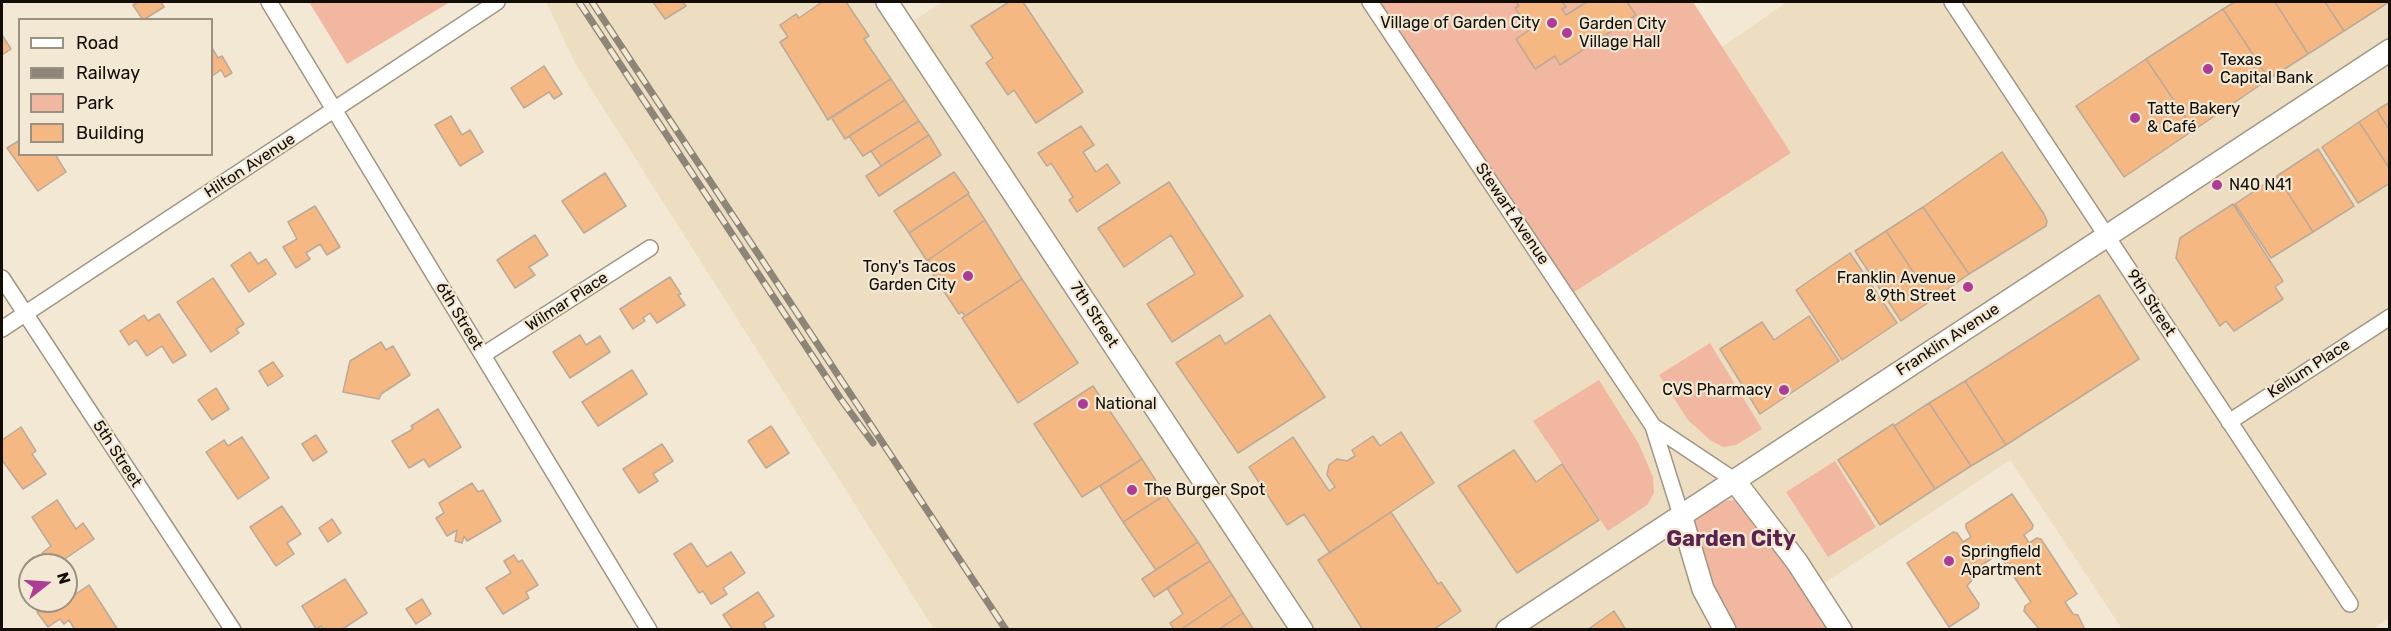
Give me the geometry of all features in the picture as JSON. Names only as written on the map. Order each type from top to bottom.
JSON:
[{"type":"main road","name":"7th Street","points":[[887,2],[1302,630]]},
{"type":"main road","name":"Franklin Avenue","points":[[1507,630],[2390,50]]},
{"type":"main road","name":"Stewart Avenue","points":[[1734,480],[1797,562],[1841,630]]},
{"type":"main road","name":"Stewart Avenue","points":[[1681,515],[1702,589],[1725,630]]},
{"type":"street","name":"6th Street","points":[[269,2],[650,630]]},
{"type":"street","name":"Hilton Avenue","points":[[2,329],[497,2]]},
{"type":"street","name":"Stewart Avenue","points":[[1370,2],[1653,426],[1681,515]]},
{"type":"street","name":"9th Street","points":[[1952,2],[2350,604]]},
{"type":"street","name":"Wilmar Place","points":[[483,355],[650,248]]},
{"type":"street","name":"5th Street","points":[[2,278],[233,630]]},
{"type":"street","name":"Kellum Place","points":[[2229,422],[2390,317]]},
{"type":"street","name":"Stewart Avenue","points":[[1653,426],[1734,480]]},
{"type":"shaded area","points":[[546,2],[889,2],[905,26],[943,2],[1369,2],[1791,153],[1722,47],[1787,2],[2389,2],[2389,618],[2372,630],[2122,629],[2010,460],[1815,589],[1727,629],[934,629],[576,65]]},
{"type":"green space","points":[[309,2],[450,2],[347,64]]},
{"type":"green space","points":[[1369,2],[1693,2],[1791,153],[1565,298]]},
{"type":"green space","points":[[1710,343],[1762,429],[1736,445],[1723,447],[1710,440],[1688,420],[1659,375]]},
{"type":"green space","points":[[1599,380],[1639,444],[1653,477],[1654,493],[1647,505],[1608,531],[1533,421]]},
{"type":"green space","points":[[1835,461],[1876,527],[1828,557],[1786,492]]},
{"type":"green space","points":[[1738,500],[1842,629],[1727,629],[1689,523],[1721,501]]},
{"type":"building","points":[[138,2],[161,2],[164,7],[146,18],[142,18],[133,5]]},
{"type":"building","points":[[653,2],[683,2],[686,6],[665,19]]},
{"type":"building","points":[[822,2],[846,2],[869,36],[864,39],[891,79],[828,120],[780,42],[788,37],[780,25],[796,14],[799,18]]},
{"type":"building","points":[[1009,2],[1023,2],[1083,92],[1036,123],[1014,90],[1008,95],[986,63],[993,58],[971,26]]},
{"type":"building","name":"Garden City Village Hall","points":[[1516,2],[1562,2],[1566,7],[1562,9],[1566,15],[1587,2],[1627,2],[1636,15],[1560,65],[1555,56],[1535,69],[1516,39],[1534,27],[1529,20],[1525,23],[1515,8],[1519,6]]},
{"type":"building","points":[[2235,2],[2275,2],[2308,54],[2269,79],[2223,9]]},
{"type":"building","points":[[2275,2],[2325,2],[2344,31],[2308,54]]},
{"type":"building","points":[[2325,2],[2389,2],[2344,31]]},
{"type":"building","name":"Texas Capital Bank","points":[[2223,9],[2269,79],[2194,130],[2146,59]]},
{"type":"building","points":[[2,35],[11,49],[2,55]]},
{"type":"building","points":[[213,50],[218,58],[222,56],[232,73],[225,77],[221,70],[213,75]]},
{"type":"building","name":"Tatte Bakery & Café","points":[[2146,59],[2194,130],[2124,177],[2076,106]]},
{"type":"building","points":[[544,66],[562,94],[554,99],[549,92],[524,108],[511,88]]},
{"type":"building","points":[[891,79],[905,100],[845,139],[831,117]]},
{"type":"building","points":[[905,100],[919,121],[863,156],[849,136]]},
{"type":"building","points":[[2390,102],[2390,131],[2377,110]]},
{"type":"building","points":[[2377,110],[2390,131],[2390,169],[2359,122]]},
{"type":"building","points":[[451,116],[462,135],[470,130],[483,152],[460,166],[435,125]]},
{"type":"building","points":[[919,121],[929,135],[881,166],[871,151]]},
{"type":"building","points":[[2359,122],[2390,169],[2390,183],[2358,203],[2322,147]]},
{"type":"building","points":[[1081,126],[1094,145],[1083,152],[1096,172],[1107,164],[1120,183],[1077,212],[1069,200],[1073,197],[1051,163],[1047,166],[1038,153]]},
{"type":"building","points":[[929,135],[941,155],[879,196],[866,176]]},
{"type":"building","points":[[18,141],[18,156],[56,156],[66,172],[38,191],[7,148]]},
{"type":"building","points":[[2318,149],[2354,206],[2313,232],[2277,176]]},
{"type":"building","points":[[2002,152],[2044,214],[2047,221],[2046,226],[1969,274],[1923,207]]},
{"type":"building","points":[[954,172],[969,193],[909,233],[894,211]]},
{"type":"building","points":[[605,173],[626,206],[584,233],[562,201]]},
{"type":"building","points":[[2277,176],[2313,232],[2271,258],[2235,204]]},
{"type":"building","points":[[1169,182],[1243,296],[1172,342],[1147,304],[1195,274],[1171,235],[1124,267],[1098,228]]},
{"type":"building","points":[[968,194],[985,220],[927,261],[909,233]]},
{"type":"building","points":[[2233,204],[2283,281],[2275,287],[2283,299],[2234,331],[2226,321],[2220,326],[2176,258],[2180,238]]},
{"type":"building","points":[[315,206],[340,247],[327,255],[320,244],[306,253],[310,259],[296,268],[283,247],[297,239],[288,222]]},
{"type":"building","points":[[1923,207],[1969,274],[1932,300],[1886,231]]},
{"type":"building","points":[[985,220],[1022,279],[965,316],[962,312],[959,314],[933,275],[936,273],[928,260]]},
{"type":"building","points":[[1886,231],[1932,300],[1901,321],[1855,251]]},
{"type":"building","points":[[535,235],[548,255],[529,267],[535,275],[515,288],[497,260]]},
{"type":"building","points":[[250,252],[258,264],[266,259],[276,274],[249,292],[231,265]]},
{"type":"building","points":[[1850,253],[1897,323],[1842,360],[1796,290]]},
{"type":"building","points":[[670,277],[685,305],[657,323],[650,313],[643,318],[645,321],[633,329],[620,309]]},
{"type":"building","points":[[213,278],[244,324],[236,329],[239,333],[211,352],[177,302]]},
{"type":"building","points":[[1022,279],[1078,363],[1018,403],[962,318]]},
{"type":"building","points":[[2099,295],[2139,359],[2006,445],[1965,381]]},
{"type":"building","points":[[159,314],[186,355],[173,363],[162,346],[147,356],[136,340],[129,345],[120,331],[144,315],[148,321]]},
{"type":"building","points":[[1270,315],[1325,397],[1238,453],[1176,363],[1220,335],[1225,344]]},
{"type":"building","name":"CVS Pharmacy","points":[[1809,316],[1839,361],[1760,414],[1720,349],[1762,322],[1774,340]]},
{"type":"building","points":[[580,335],[586,345],[600,336],[610,352],[570,378],[553,352]]},
{"type":"building","points":[[381,342],[386,350],[393,346],[410,375],[381,394],[379,399],[343,392],[350,361]]},
{"type":"building","points":[[273,362],[283,376],[268,386],[259,371]]},
{"type":"building","points":[[632,370],[647,394],[598,426],[582,402]]},
{"type":"building","points":[[1965,381],[2006,445],[1971,466],[1929,403]]},
{"type":"building","points":[[1093,386],[1142,459],[1082,497],[1034,424]]},
{"type":"building","points":[[216,388],[229,409],[212,420],[198,400]]},
{"type":"building","points":[[1929,403],[1971,466],[1935,489],[1894,426]]},
{"type":"building","points":[[438,409],[461,447],[429,467],[424,459],[409,468],[392,441],[413,429],[411,426]]},
{"type":"building","points":[[1893,424],[1935,489],[1880,525],[1838,460]]},
{"type":"building","points":[[771,426],[789,453],[766,468],[748,441]]},
{"type":"building","points":[[21,427],[36,451],[32,454],[46,474],[23,489],[2,460],[2,440]]},
{"type":"building","points":[[1401,432],[1434,483],[1330,553],[1304,514],[1287,525],[1249,467],[1293,437],[1329,491],[1335,487],[1327,475],[1329,465],[1337,459],[1347,461],[1355,456],[1352,450],[1373,436],[1380,446]]},
{"type":"building","points":[[316,435],[327,452],[313,461],[302,444]]},
{"type":"building","points":[[242,437],[269,478],[238,499],[206,452],[224,440],[228,446]]},
{"type":"building","points":[[662,444],[673,461],[653,474],[658,481],[639,493],[623,469]]},
{"type":"building","points":[[1514,450],[1536,482],[1562,464],[1599,520],[1517,573],[1458,486]]},
{"type":"building","name":"The Burger Spot","points":[[1142,459],[1165,495],[1123,522],[1100,486]]},
{"type":"building","points":[[472,483],[478,492],[483,490],[501,521],[467,541],[464,536],[462,543],[455,541],[457,530],[447,536],[436,518],[444,513],[439,503]]},
{"type":"building","name":"Springfield Apartment","points":[[2012,494],[2033,525],[2032,529],[2024,535],[2029,543],[2037,538],[2041,539],[2077,594],[2065,602],[2073,614],[2078,615],[2085,630],[2040,630],[2024,611],[2025,606],[2031,602],[2002,559],[1994,557],[1968,574],[1972,580],[1967,586],[1979,604],[1978,608],[1949,627],[1907,563],[1953,532],[1957,533],[1963,542],[1971,537],[1966,524]]},
{"type":"building","points":[[1165,495],[1198,542],[1156,570],[1123,522]]},
{"type":"building","points":[[57,500],[76,529],[83,523],[94,539],[74,553],[42,553],[51,546],[32,517]]},
{"type":"building","points":[[282,506],[301,534],[287,543],[294,554],[276,566],[250,527]]},
{"type":"building","points":[[1391,512],[1438,584],[1441,582],[1461,611],[1433,630],[1363,630],[1318,560]]},
{"type":"building","points":[[332,519],[341,533],[328,542],[319,528]]},
{"type":"building","points":[[1198,542],[1210,561],[1154,597],[1142,579]]},
{"type":"building","points":[[691,543],[707,567],[731,552],[745,573],[723,588],[727,594],[711,604],[703,591],[699,593],[674,554]]},
{"type":"building","points":[[514,555],[518,562],[522,560],[538,585],[526,592],[529,598],[503,614],[486,588],[511,573],[504,561]]},
{"type":"building","points":[[1210,561],[1232,595],[1180,630],[1174,630],[1170,623],[1183,614],[1167,588]]},
{"type":"building","points":[[345,579],[367,613],[341,630],[324,630],[321,626],[316,629],[302,606]]},
{"type":"building","points":[[89,585],[118,630],[75,630],[69,620],[64,624],[60,619],[48,627],[38,613],[78,613],[78,592]]},
{"type":"building","points":[[758,592],[774,616],[763,623],[767,630],[733,630],[723,615]]},
{"type":"building","points":[[1232,595],[1243,613],[1218,630],[1180,630]]},
{"type":"building","points":[[422,599],[431,614],[416,624],[406,609]]},
{"type":"building","points":[[1614,611],[1626,630],[1587,630]]},
{"type":"building","points":[[1243,613],[1254,630],[1218,630]]},
{"type":"railway","points":[[579,2],[840,398],[873,443]]},
{"type":"railway","points":[[592,2],[1006,630]]},
{"type":"place","name":"Village of Garden City","points":[[1552,23]]},
{"type":"place","name":"Garden City Village Hall","points":[[1567,33]]},
{"type":"place","name":"Texas Capital Bank","points":[[2208,69]]},
{"type":"place","name":"Tatte Bakery & Café","points":[[2135,118]]},
{"type":"place","name":"N40 N41","points":[[2217,185]]},
{"type":"place","name":"Tony's Tacos Garden City","points":[[968,276]]},
{"type":"place","name":"Franklin Avenue & 9th Street","points":[[1968,287]]},
{"type":"place","name":"CVS Pharmacy","points":[[1784,390]]},
{"type":"place","name":"National","points":[[1083,404]]},
{"type":"place","name":"The Burger Spot","points":[[1132,490]]},
{"type":"place","name":"Springfield Apartment","points":[[1949,561]]},
{"type":"district","name":"Garden City","points":[[1731,540]]}]
